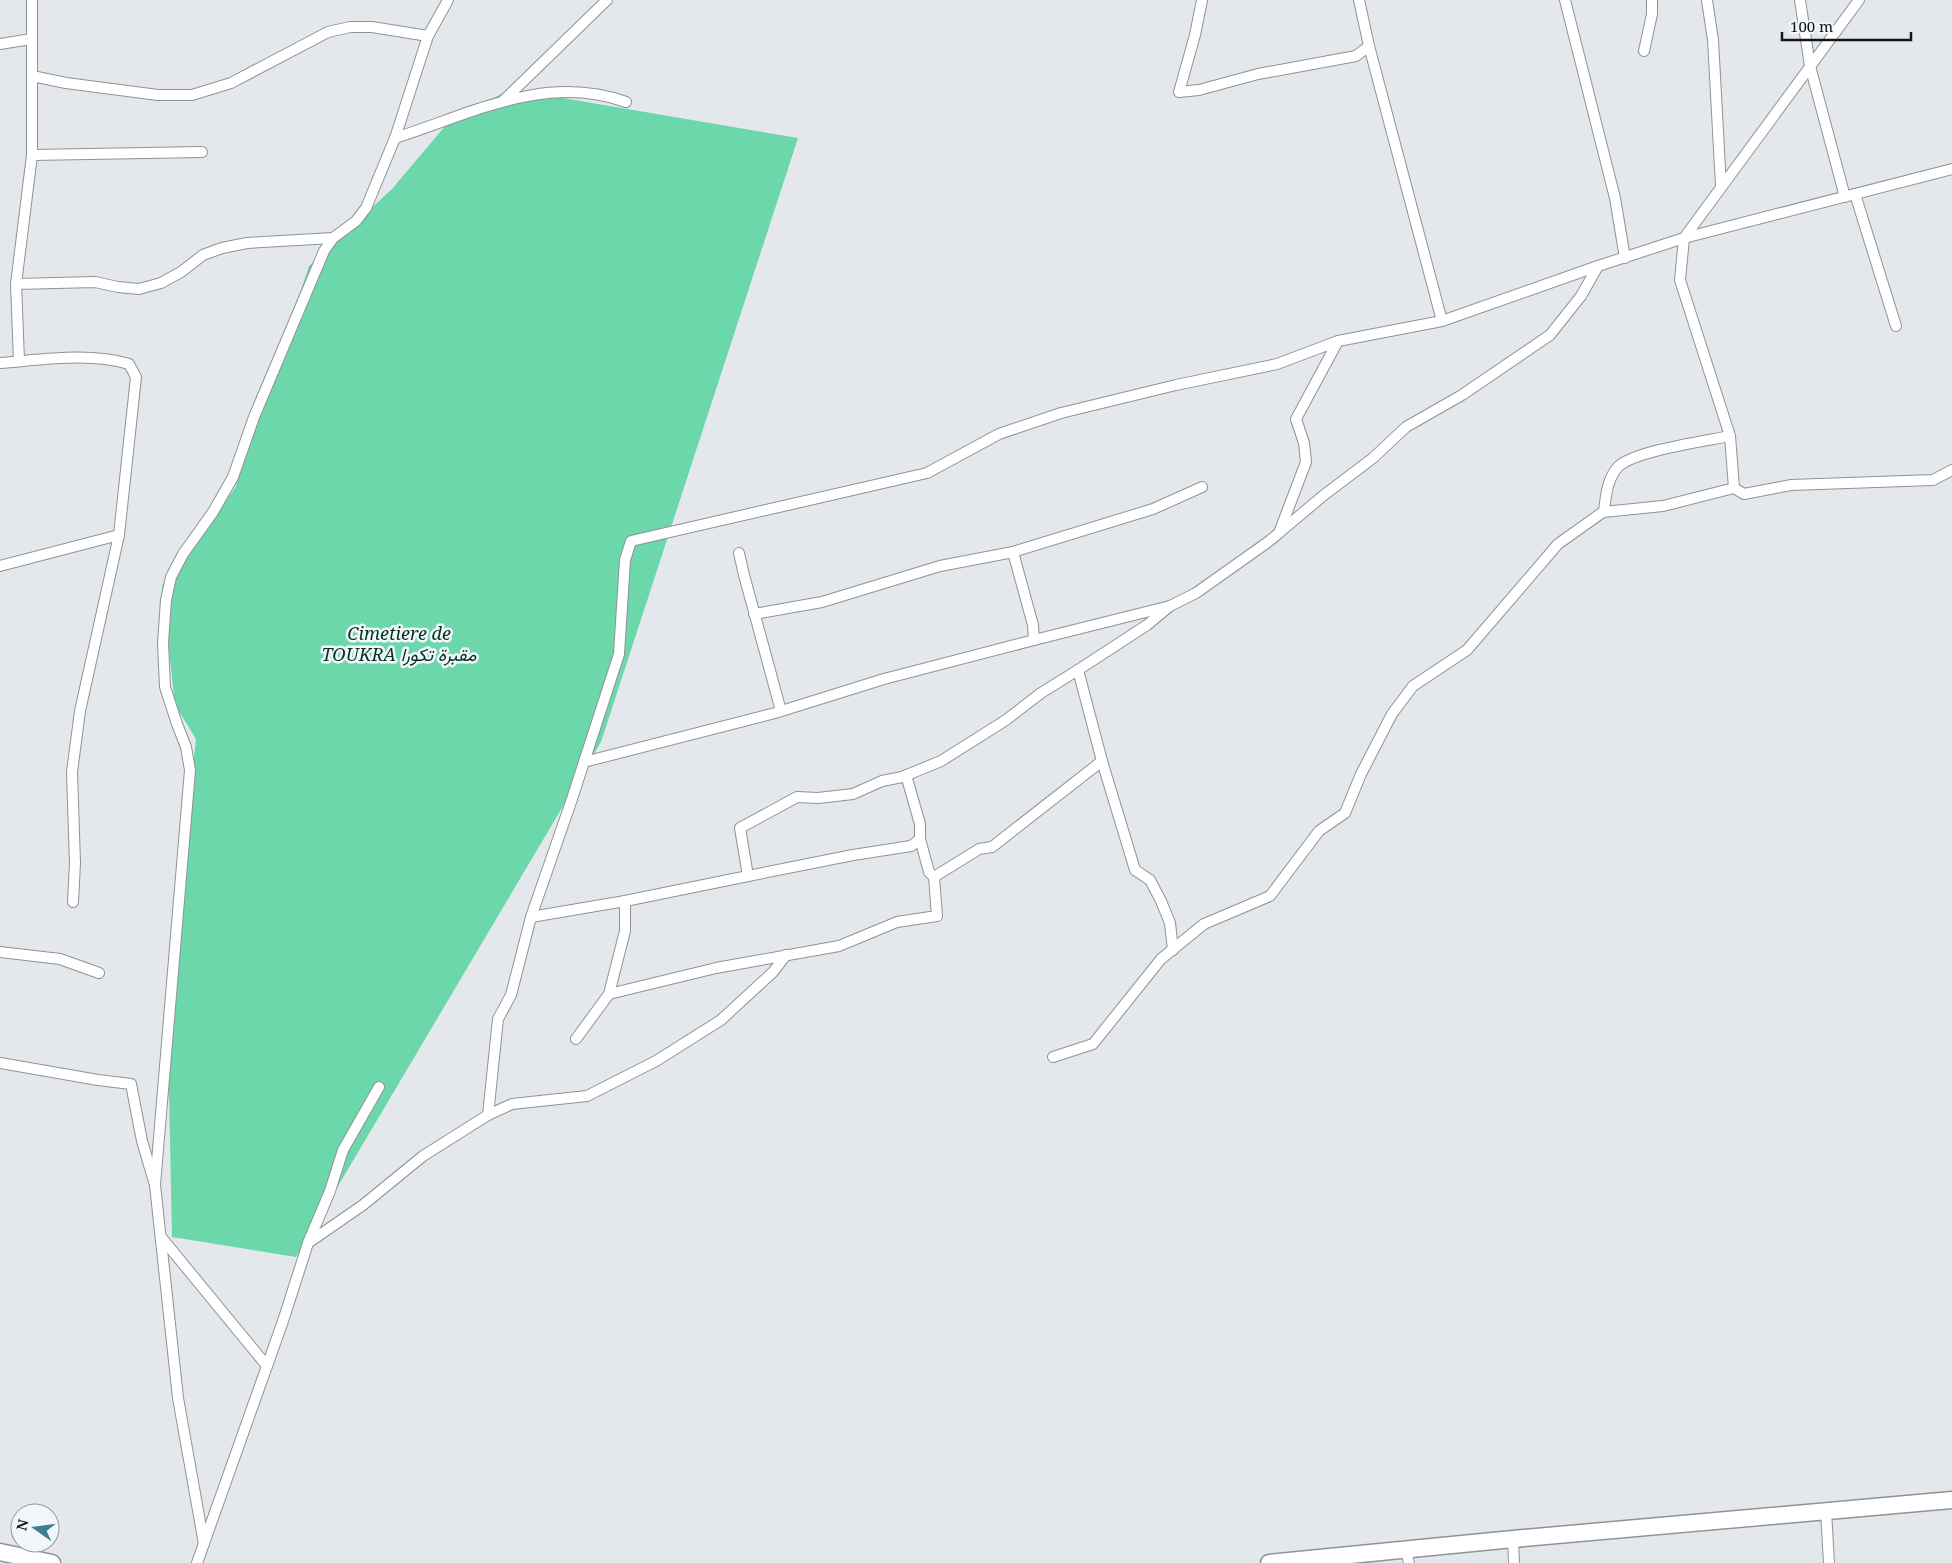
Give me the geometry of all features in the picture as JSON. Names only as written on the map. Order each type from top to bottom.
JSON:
[{"type":"highway","points":[[1269,1563],[1408,1556],[1513,1539],[1952,1500]]},
{"type":"highway","points":[[0,1552],[52,1563]]},
{"type":"street","points":[[19,362],[16,284],[32,155],[32,0]]},
{"type":"street","points":[[204,1544],[178,1398],[155,1185],[190,770],[186,747],[166,687],[163,643],[166,600],[171,577],[183,554],[213,512],[233,477],[265,390],[318,264],[333,238],[356,220],[366,208],[395,138],[428,36],[448,0]]},
{"type":"street","points":[[503,102],[608,0]]},
{"type":"street","points":[[1202,0],[1195,35],[1179,92],[1199,90],[1258,74],[1356,56],[1369,46]]},
{"type":"street","points":[[1359,0],[1369,46],[1442,321]]},
{"type":"street","points":[[1565,0],[1615,198],[1624,258]]},
{"type":"street","points":[[1644,51],[1652,14],[1652,0]]},
{"type":"street","points":[[1707,0],[1712,40],[1722,186]]},
{"type":"street","points":[[1800,0],[1810,66],[1850,195],[1896,326]]},
{"type":"street","points":[[1734,488],[1730,436],[1680,280],[1684,238],[1859,0]]},
{"type":"street","points":[[32,76],[66,83],[158,95],[192,95],[231,83],[328,32],[350,27],[372,27],[428,36]]},
{"type":"street","points":[[0,44],[32,39]]},
{"type":"street","points":[[395,138],[503,102],[540,94],[564,91],[590,92],[626,102]]},
{"type":"street","points":[[32,155],[202,152]]},
{"type":"street","points":[[488,1116],[498,1019],[511,994],[531,917],[620,654],[625,560],[630,540],[927,473],[999,434],[1061,413],[1176,385],[1277,364],[1338,341],[1442,321],[1684,238],[1952,169]]},
{"type":"street","points":[[16,284],[95,282],[118,287],[139,288],[161,282],[181,272],[203,255],[222,248],[247,243],[333,238]]},
{"type":"street","points":[[584,762],[781,711],[884,679],[1170,606],[1196,593],[1268,542],[1324,495],[1373,458],[1406,427],[1462,395],[1550,335],[1581,296],[1598,266]]},
{"type":"street","points":[[1279,532],[1306,462],[1304,443],[1296,419],[1338,341]]},
{"type":"street","points":[[0,363],[96,357],[113,359],[128,364],[136,377],[119,535],[80,711],[72,772],[75,863],[73,902]]},
{"type":"street","points":[[1604,511],[1606,488],[1618,467],[1644,454],[1730,436]]},
{"type":"street","points":[[1052,1057],[1094,1044],[1161,959],[1204,924],[1270,896],[1319,831],[1345,813],[1361,774],[1392,714],[1414,686],[1467,650],[1558,544],[1603,512],[1662,506],[1734,488],[1744,494],[1791,485],[1933,480],[1952,470]]},
{"type":"street","points":[[754,614],[822,602],[940,566],[1013,552],[1153,509],[1202,487]]},
{"type":"street","points":[[0,566],[119,535]]},
{"type":"street","points":[[1013,552],[1033,625],[1034,640]]},
{"type":"street","points":[[739,553],[781,711]]},
{"type":"street","points":[[748,876],[740,828],[797,797],[818,798],[853,794],[882,781],[906,775],[941,762],[1006,720],[1041,693],[1147,625],[1170,606]]},
{"type":"street","points":[[1078,670],[1102,761],[1135,870],[1150,880],[1161,902],[1170,924],[1173,950]]},
{"type":"street","points":[[934,877],[979,849],[992,847],[1102,761]]},
{"type":"street","points":[[609,994],[716,968],[839,946],[897,922],[937,916],[934,877],[929,872],[920,838],[920,824],[906,775]]},
{"type":"street","points":[[531,917],[625,901],[853,854],[912,846],[920,838]]},
{"type":"street","points":[[576,1039],[609,994],[625,931],[625,901]]},
{"type":"street","points":[[0,952],[60,959],[99,973]]},
{"type":"street","points":[[308,1243],[363,1205],[423,1156],[488,1116],[512,1104],[587,1096],[656,1061],[721,1020],[773,972],[786,955]]},
{"type":"street","points":[[0,1063],[131,1084],[142,1142],[155,1185]]},
{"type":"street","points":[[197,1563],[267,1366],[308,1243],[330,1190],[343,1150],[379,1087]]},
{"type":"street","points":[[160,1236],[267,1366]]},
{"type":"street","points":[[1826,1510],[1829,1563]]},
{"type":"street","points":[[1513,1539],[1514,1563]]},
{"type":"green space","name":"Cimetiere de TOUKRA مقبرة تكورا","points":[[510,89],[798,138],[601,742],[296,1257],[172,1237],[167,995],[196,739],[175,705],[162,586],[235,488],[309,266],[392,189],[446,125]]}]
